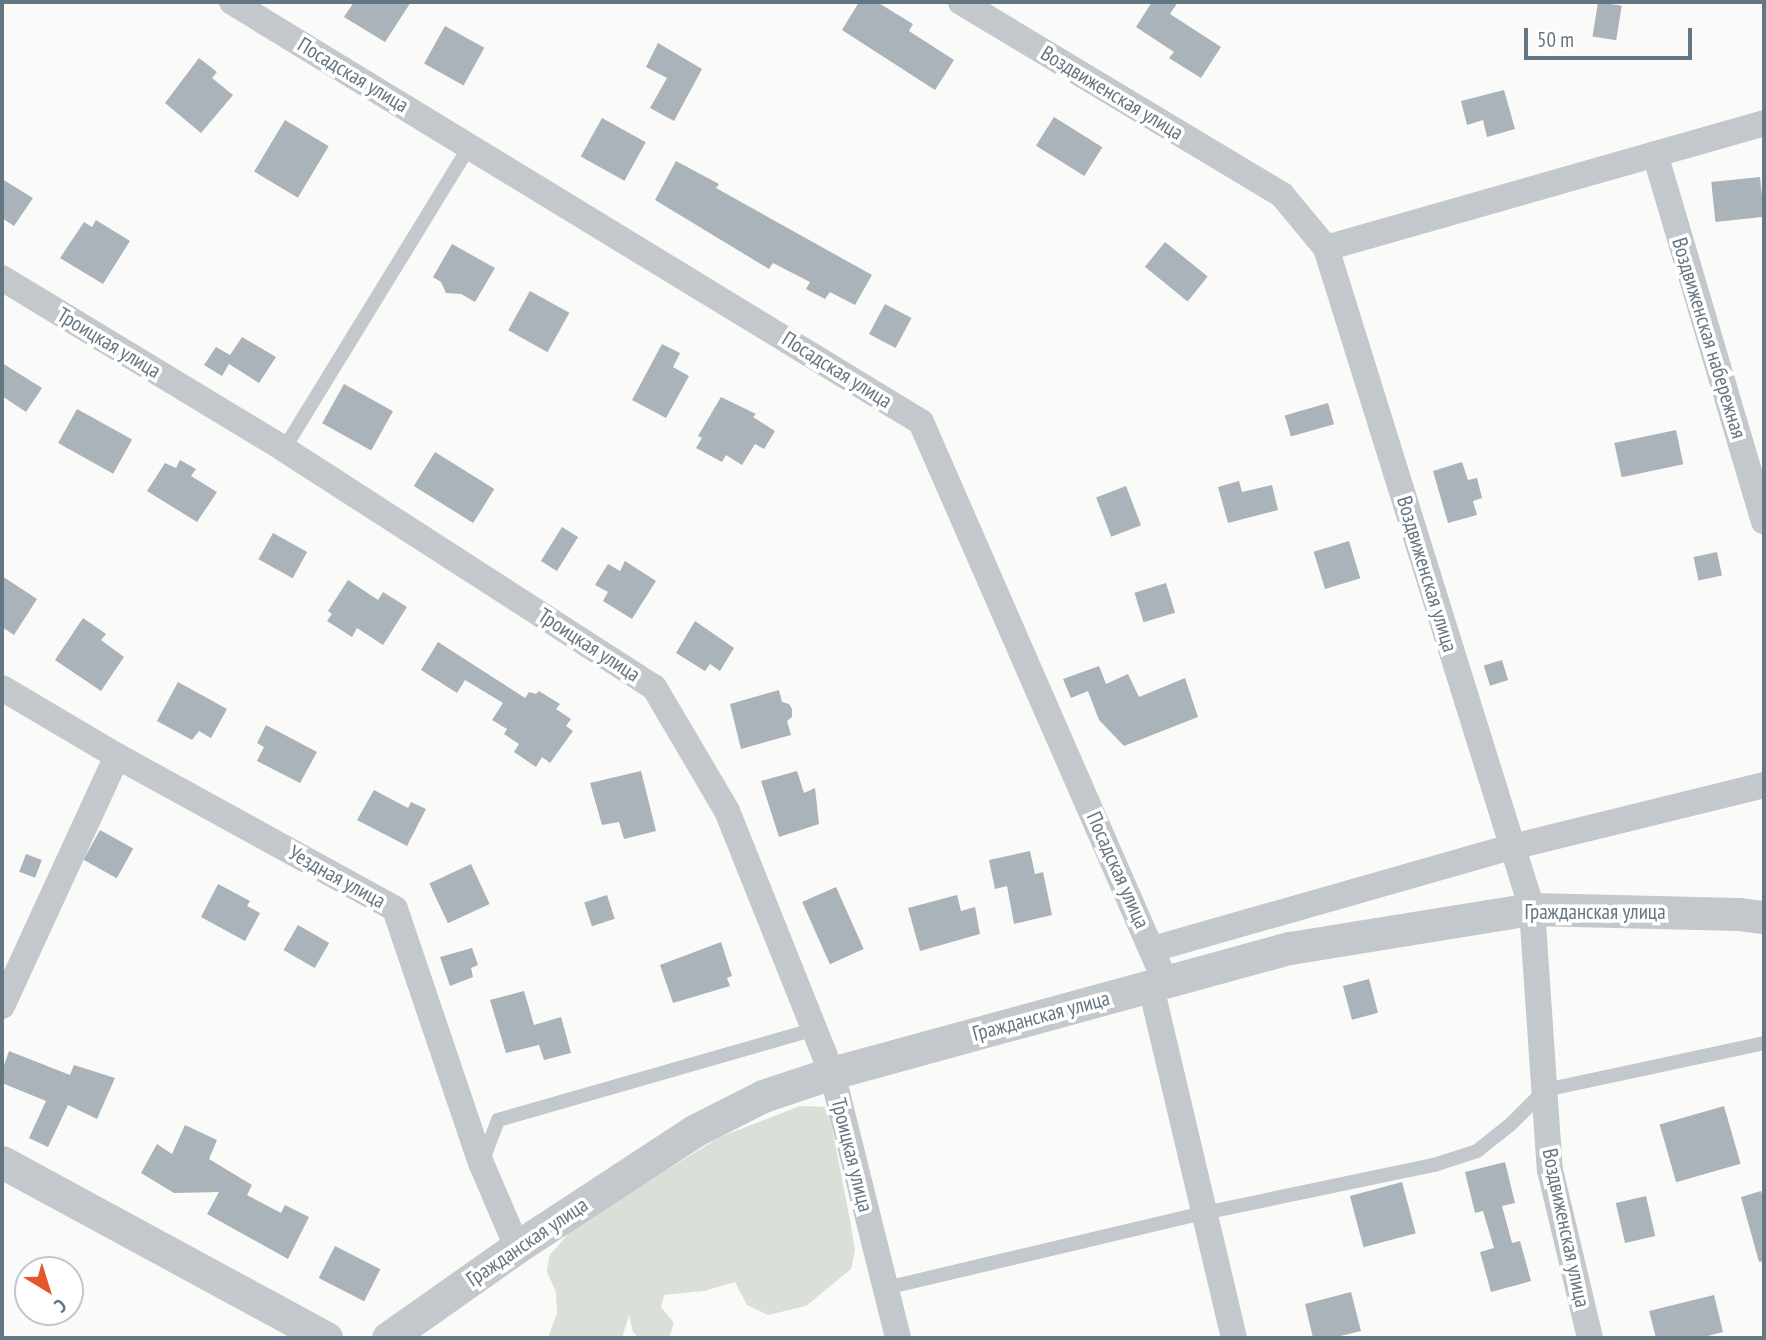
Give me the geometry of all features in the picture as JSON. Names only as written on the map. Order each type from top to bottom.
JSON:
[{"type":"street","name":"Посадская улица","points":[[232,2],[921,422],[1153,949],[1204,1213],[1234,1338]]},
{"type":"street","name":"Воздвиженская улица","points":[[961,2],[1282,195],[1326,248],[1532,909],[1550,1170],[1590,1338]]},
{"type":"street","points":[[1326,248],[1764,123]]},
{"type":"street","name":"Воздвиженская набережная","points":[[1655,154],[1764,522]]},
{"type":"street","name":"Троицкая улица","points":[[2,278],[284,449],[654,687],[727,811],[812,1030],[832,1073],[898,1338]]},
{"type":"street","name":"Уездная улица","points":[[2,688],[117,756],[395,909],[481,1163],[517,1247]]},
{"type":"street","points":[[2,1006],[117,756]]},
{"type":"street","points":[[1153,949],[1511,847],[1764,785]]},
{"type":"street","name":"Гражданская улица","points":[[388,1338],[517,1247],[694,1131],[763,1096],[832,1073],[1290,948],[1532,909],[1739,914],[1764,918]]},
{"type":"street","points":[[2,1162],[326,1338]]},
{"type":"lane","points":[[284,449],[470,145]]},
{"type":"lane","points":[[481,1163],[498,1120],[812,1030]]},
{"type":"lane","points":[[886,1288],[1204,1213],[1434,1165],[1477,1151],[1511,1124],[1545,1090],[1764,1043]]},
{"type":"shaded area","points":[[800,1106],[828,1107],[855,1251],[851,1269],[806,1306],[768,1315],[747,1305],[735,1282],[704,1291],[664,1295],[661,1307],[674,1323],[669,1338],[639,1338],[633,1332],[629,1315],[622,1338],[548,1338],[557,1313],[556,1292],[547,1272],[549,1256],[574,1227],[720,1137]]},
{"type":"building","points":[[354,2],[411,2],[385,42],[344,17]]},
{"type":"building","points":[[859,2],[877,2],[913,24],[909,31],[954,60],[935,90],[842,30]]},
{"type":"building","points":[[1152,2],[1178,2],[1170,14],[1221,47],[1201,78],[1169,58],[1174,52],[1136,27]]},
{"type":"building","points":[[1598,2],[1622,6],[1616,40],[1593,37]]},
{"type":"building","points":[[445,26],[484,48],[464,85],[424,64]]},
{"type":"building","points":[[658,43],[702,69],[674,121],[650,108],[667,78],[646,67]]},
{"type":"building","points":[[199,58],[217,72],[212,78],[233,95],[201,133],[165,103]]},
{"type":"building","points":[[1504,90],[1515,129],[1487,137],[1483,120],[1467,125],[1461,101]]},
{"type":"building","points":[[1054,117],[1102,147],[1084,176],[1036,146]]},
{"type":"building","points":[[602,118],[646,142],[624,181],[581,156]]},
{"type":"building","points":[[285,120],[329,146],[298,198],[254,171]]},
{"type":"building","points":[[676,161],[719,184],[716,188],[872,275],[855,305],[830,292],[825,299],[806,289],[810,282],[773,263],[769,269],[655,200]]},
{"type":"building","points":[[1760,177],[1764,217],[1715,222],[1711,182]]},
{"type":"building","points":[[2,179],[33,198],[14,226],[2,218]]},
{"type":"building","points":[[96,220],[130,241],[103,284],[60,258],[84,222],[92,227]]},
{"type":"building","points":[[1165,242],[1208,277],[1188,301],[1145,267]]},
{"type":"building","points":[[452,244],[495,268],[475,302],[461,294],[446,293],[441,282],[433,277]]},
{"type":"building","points":[[530,291],[569,313],[548,352],[508,330]]},
{"type":"building","points":[[885,304],[911,318],[896,348],[869,334]]},
{"type":"building","points":[[242,337],[276,357],[259,383],[229,364],[222,376],[204,365],[216,347],[230,355]]},
{"type":"building","points":[[662,344],[680,353],[673,367],[689,376],[666,418],[632,400]]},
{"type":"building","points":[[2,363],[42,388],[26,412],[2,396]]},
{"type":"building","points":[[344,384],[393,411],[371,451],[322,423]]},
{"type":"building","points":[[721,397],[756,414],[753,417],[775,431],[764,449],[755,444],[742,465],[726,455],[722,462],[696,448],[702,438],[698,436]]},
{"type":"building","points":[[1328,403],[1334,424],[1291,437],[1285,415]]},
{"type":"building","points":[[77,409],[132,440],[113,474],[58,443]]},
{"type":"building","points":[[1676,430],[1683,464],[1622,477],[1614,443]]},
{"type":"building","points":[[435,452],[494,489],[473,523],[414,486]]},
{"type":"building","points":[[180,460],[196,469],[191,476],[217,492],[197,522],[147,491],[165,463],[176,468]]},
{"type":"building","points":[[1462,462],[1468,480],[1477,478],[1482,498],[1473,501],[1477,515],[1448,523],[1433,471]]},
{"type":"building","points":[[1239,481],[1242,492],[1272,485],[1278,510],[1228,523],[1218,487]]},
{"type":"building","points":[[1126,486],[1141,525],[1111,537],[1096,497]]},
{"type":"building","points":[[562,527],[578,537],[557,571],[541,561]]},
{"type":"building","points":[[273,533],[307,552],[293,578],[258,559]]},
{"type":"building","points":[[1349,541],[1360,578],[1325,589],[1314,552]]},
{"type":"building","points":[[1717,552],[1722,575],[1699,580],[1694,557]]},
{"type":"building","points":[[625,561],[656,581],[632,619],[603,601],[608,592],[595,585],[608,564],[620,571]]},
{"type":"building","points":[[2,576],[37,599],[14,635],[2,627]]},
{"type":"building","points":[[348,580],[378,600],[383,592],[407,607],[383,645],[357,628],[352,637],[327,621],[332,614],[328,611]]},
{"type":"building","points":[[1166,583],[1175,613],[1144,622],[1134,593]]},
{"type":"building","points":[[83,618],[106,634],[101,640],[124,657],[101,691],[55,660]]},
{"type":"building","points":[[695,621],[734,648],[720,671],[710,664],[705,671],[676,653]]},
{"type":"building","points":[[438,642],[525,698],[529,692],[536,694],[539,691],[560,704],[556,709],[571,719],[566,726],[573,731],[550,763],[542,757],[536,767],[514,752],[519,744],[504,734],[507,729],[492,720],[503,703],[465,680],[457,693],[421,670]]},
{"type":"building","points":[[1502,660],[1508,680],[1490,686],[1484,666]]},
{"type":"building","points":[[1099,666],[1106,684],[1128,674],[1139,697],[1185,678],[1198,717],[1124,746],[1099,720],[1088,691],[1071,698],[1063,679]]},
{"type":"building","points":[[178,682],[227,709],[211,738],[199,731],[192,740],[157,721]]},
{"type":"building","points":[[779,690],[782,702],[789,704],[792,709],[792,717],[787,721],[791,735],[741,749],[730,704]]},
{"type":"building","points":[[266,725],[317,752],[300,783],[257,761],[264,747],[257,743]]},
{"type":"building","points":[[641,771],[656,831],[624,839],[619,822],[602,825],[590,783]]},
{"type":"building","points":[[797,771],[804,793],[815,788],[819,824],[779,837],[761,781]]},
{"type":"building","points":[[374,790],[408,808],[411,802],[426,809],[407,846],[357,820]]},
{"type":"building","points":[[100,830],[133,848],[117,878],[84,860]]},
{"type":"building","points":[[1030,851],[1035,874],[1043,872],[1052,915],[1014,924],[1007,886],[995,889],[989,860]]},
{"type":"building","points":[[26,854],[42,860],[35,878],[19,872]]},
{"type":"building","points":[[471,864],[490,904],[448,923],[429,883]]},
{"type":"building","points":[[218,884],[250,901],[247,906],[260,913],[245,941],[201,917]]},
{"type":"building","points":[[836,887],[864,949],[830,964],[802,902]]},
{"type":"building","points":[[607,895],[615,919],[592,926],[584,902]]},
{"type":"building","points":[[957,895],[961,911],[975,907],[980,934],[920,951],[908,908]]},
{"type":"building","points":[[298,925],[329,943],[315,968],[284,950]]},
{"type":"building","points":[[721,942],[732,976],[727,978],[730,986],[673,1003],[660,965]]},
{"type":"building","points":[[472,948],[478,965],[471,968],[473,977],[450,986],[440,957]]},
{"type":"building","points":[[1369,979],[1378,1013],[1352,1020],[1343,986]]},
{"type":"building","points":[[524,991],[534,1025],[561,1017],[571,1053],[544,1060],[539,1045],[506,1053],[490,1000]]},
{"type":"building","points":[[9,1051],[70,1075],[74,1065],[115,1078],[97,1119],[68,1105],[48,1147],[29,1138],[46,1101],[2,1083],[2,1071]]},
{"type":"building","points":[[1724,1106],[1741,1164],[1676,1182],[1660,1124]]},
{"type":"building","points":[[185,1125],[217,1140],[209,1159],[252,1185],[247,1195],[281,1213],[285,1205],[309,1217],[288,1259],[207,1214],[219,1192],[174,1193],[141,1173],[157,1144],[172,1154]]},
{"type":"building","points":[[1505,1162],[1515,1203],[1502,1206],[1512,1243],[1520,1241],[1531,1281],[1491,1292],[1480,1252],[1494,1248],[1483,1211],[1475,1213],[1465,1172]]},
{"type":"building","points":[[1402,1182],[1416,1233],[1364,1247],[1350,1196]]},
{"type":"building","points":[[1761,1191],[1764,1203],[1764,1261],[1759,1262],[1741,1197]]},
{"type":"building","points":[[1646,1196],[1655,1236],[1625,1243],[1616,1203]]},
{"type":"building","points":[[335,1246],[380,1269],[364,1301],[319,1278]]},
{"type":"building","points":[[1351,1292],[1361,1331],[1332,1338],[1313,1338],[1305,1304]]},
{"type":"building","points":[[1714,1295],[1723,1332],[1700,1338],[1656,1338],[1649,1311]]}]
